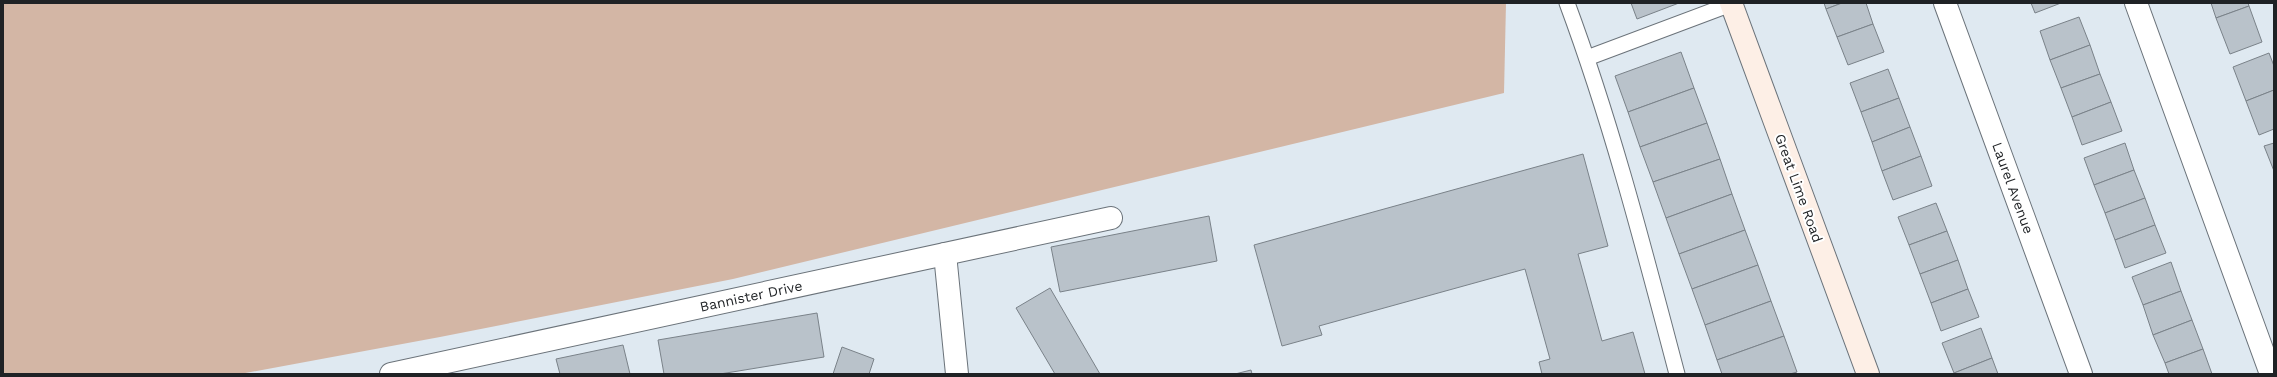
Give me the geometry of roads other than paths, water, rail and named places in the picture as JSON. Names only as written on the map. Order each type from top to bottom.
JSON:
[{"type":"main road","name":"Great Lime Road","points":[[1731,4],[1868,374]]},
{"type":"street","name":"Laurel Avenue","points":[[1945,3],[2081,374]]},
{"type":"street","points":[[2136,3],[2271,374]]},
{"type":"street","name":"Bannister Drive","points":[[391,374],[432,369],[1111,218]]},
{"type":"street","points":[[946,254],[956,374]]},
{"type":"lane","points":[[1567,3],[1588,58],[1636,219],[1677,374]]},
{"type":"lane","points":[[1588,58],[1731,4]]}]
